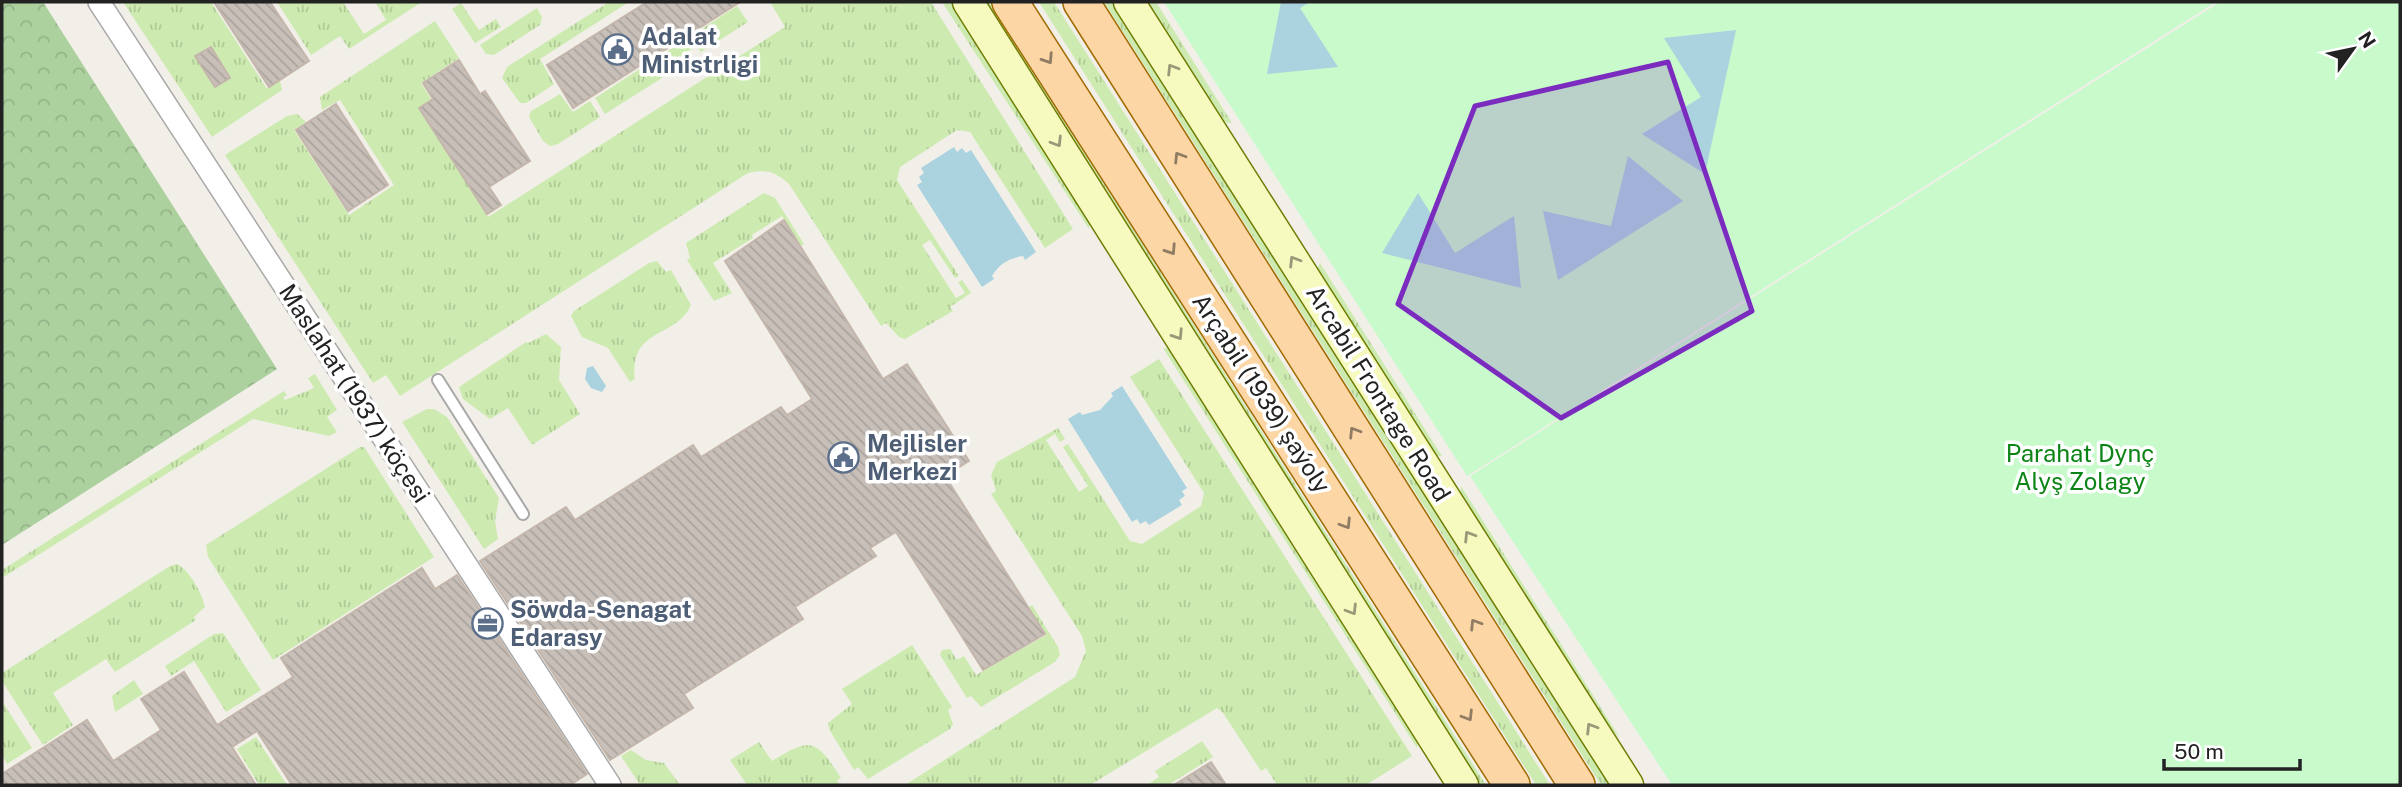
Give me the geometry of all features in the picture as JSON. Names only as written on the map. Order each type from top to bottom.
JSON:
[{"type":"main road","name":"Arçabil (1939) şaýoly","points":[[1010,2],[1512,785]]},
{"type":"main road","points":[[1081,2],[1577,785]]},
{"type":"street","name":"Maslahat (1937) köçesi","points":[[99,2],[610,785]]},
{"type":"street","points":[[968,2],[1463,785]]},
{"type":"street","name":"Arcabil Frontage Road","points":[[1129,2],[1628,785]]},
{"type":"lane","points":[[438,380],[523,514]]},
{"type":"highlighted area","points":[[1668,62],[1752,311],[1561,418],[1398,304],[1475,106]]},
{"type":"green space","points":[[2,2],[43,2],[277,369],[2,545]]},
{"type":"green space","points":[[123,2],[211,2],[267,89],[280,81],[282,90],[212,137]]},
{"type":"green space","points":[[277,2],[343,2],[364,34],[386,20],[375,2],[422,2],[349,49],[340,36],[311,55]]},
{"type":"green space","points":[[609,2],[629,2],[540,59],[554,84],[526,103],[520,103],[502,78],[507,67]]},
{"type":"green space","points":[[770,2],[931,2],[1073,229],[1045,248],[970,132],[957,130],[900,167],[897,180],[959,276],[955,278],[930,240],[922,245],[956,298],[965,293],[958,282],[962,280],[971,293],[950,307],[953,311],[905,339],[899,337],[886,323],[881,326],[789,184],[770,173],[748,173],[400,396],[386,375],[373,383],[225,155],[287,116],[297,114],[306,122],[294,130],[349,215],[394,185],[340,100],[322,110],[320,97],[435,21],[459,58],[421,83],[431,99],[418,108],[488,217],[785,27]]},
{"type":"green space","points":[[942,2],[952,2],[1091,218],[1089,229]]},
{"type":"green space","points":[[981,2],[989,2],[1486,785],[1478,785]]},
{"type":"green space","points":[[1039,2],[1054,2],[1550,785],[1536,785]]},
{"type":"green space","points":[[1104,2],[1114,2],[1611,785],[1601,785]]},
{"type":"green space","points":[[1146,2],[1156,2],[1232,123],[1222,122]]},
{"type":"green space","points":[[1164,2],[2216,2],[1467,476]]},
{"type":"green space","name":"Parahat Dynç Alyş Zolagy","points":[[2220,2],[2400,2],[2400,785],[1672,785],[1470,476]]},
{"type":"green space","points":[[461,3],[479,30],[496,19],[501,27],[475,43],[452,9]]},
{"type":"green space","points":[[737,6],[748,22],[701,52],[696,46],[658,71],[662,78],[605,114],[595,98]]},
{"type":"green space","points":[[537,8],[542,17],[540,25],[494,55],[486,54],[480,45]]},
{"type":"green space","points":[[560,94],[573,112],[590,101],[600,117],[558,144],[550,146],[543,141],[529,117],[531,111]]},
{"type":"green space","points":[[764,193],[775,198],[804,244],[801,246],[782,216],[752,235],[753,238],[713,263],[732,293],[714,301],[687,260],[690,258],[686,243]]},
{"type":"green space","points":[[657,261],[666,272],[671,270],[691,305],[675,324],[655,335],[639,350],[635,362],[635,379],[630,382],[608,348],[582,337],[571,316],[574,311],[649,263]]},
{"type":"green space","points":[[1320,263],[1442,456],[1436,456],[1317,270]]},
{"type":"green space","points":[[546,334],[561,347],[559,380],[580,414],[532,445],[508,408],[490,419],[463,399],[459,387],[526,342]]},
{"type":"green space","points":[[1163,348],[1171,349],[1419,737],[1417,748]]},
{"type":"green space","points":[[1159,359],[1412,756],[1366,785],[1277,785],[1266,768],[1261,771],[1217,708],[1090,785],[905,785],[1075,677],[1086,651],[1082,636],[991,494],[996,491],[991,475],[997,462],[1058,428],[1065,439],[1060,442],[1055,434],[1046,440],[1079,492],[1088,486],[1063,447],[1068,444],[1130,541],[1142,544],[1201,506],[1204,493],[1130,377]]},
{"type":"green space","points":[[315,374],[337,410],[327,417],[337,432],[329,436],[253,419],[2,578],[2,570],[284,391],[287,395],[283,398],[285,400],[314,388],[308,378]]},
{"type":"green space","points":[[427,409],[434,409],[447,417],[499,498],[495,521],[498,539],[484,549],[402,422]]},
{"type":"green space","points":[[360,447],[364,447],[434,557],[273,660],[208,557],[206,545]]},
{"type":"green space","points":[[1461,486],[1620,738],[1600,718],[1460,495]]},
{"type":"green space","points":[[177,564],[191,577],[203,601],[205,607],[194,617],[196,620],[115,672],[106,659],[53,693],[73,725],[43,745],[2,681],[2,673]]},
{"type":"green space","points":[[1032,605],[1058,647],[1060,655],[1055,662],[981,707],[971,696],[967,698],[940,655],[942,650],[950,649],[957,660],[964,656],[976,675],[1046,635],[1029,607]]},
{"type":"green space","points":[[223,633],[261,690],[226,712],[194,661],[171,676],[165,666],[214,634]]},
{"type":"green space","points":[[912,645],[952,707],[948,710],[953,724],[950,729],[868,779],[858,767],[854,770],[830,731],[828,723],[852,704],[842,689]]},
{"type":"green space","points":[[134,680],[143,694],[115,712],[112,696]]},
{"type":"green space","points":[[2,701],[32,748],[7,764],[2,755]]},
{"type":"green space","points":[[256,737],[287,785],[259,785],[237,749]]},
{"type":"green space","points":[[1202,741],[1213,757],[1168,785],[1147,785],[1159,777],[1155,771]]},
{"type":"green space","points":[[759,742],[772,761],[796,748],[812,746],[818,749],[841,778],[837,780],[840,785],[747,785],[730,760]]},
{"type":"green space","points":[[631,750],[646,760],[664,763],[680,785],[640,785],[621,756]]},
{"type":"water","points":[[1281,2],[1310,2],[1300,8],[1338,67],[1267,74]]},
{"type":"water","points":[[1736,30],[1705,174],[1642,134],[1701,97],[1664,38]]},
{"type":"water","points":[[954,147],[957,152],[962,148],[966,153],[971,150],[1036,252],[1025,260],[1023,256],[1005,262],[992,276],[994,279],[982,287],[917,185],[922,182],[919,177],[924,173],[921,168]]},
{"type":"water","points":[[1628,156],[1683,201],[1558,280],[1543,211],[1611,226]]},
{"type":"water","points":[[1418,193],[1455,253],[1514,216],[1521,288],[1382,253]]},
{"type":"water","points":[[593,366],[606,386],[602,392],[591,388],[585,379],[587,368]]},
{"type":"water","points":[[1122,386],[1187,488],[1182,491],[1185,496],[1179,500],[1182,505],[1149,525],[1146,521],[1140,524],[1137,519],[1132,522],[1068,419],[1080,412],[1082,415],[1100,410],[1113,396],[1111,393]]},
{"type":"building","points":[[214,2],[270,2],[309,61],[269,87]]},
{"type":"building","name":"Adalat Ministrligi","points":[[647,2],[740,2],[573,108],[547,65]]},
{"type":"building","points":[[211,47],[230,78],[215,87],[195,56]]},
{"type":"building","points":[[459,60],[480,94],[485,91],[530,161],[489,187],[501,205],[487,214],[419,108],[433,99],[423,83]]},
{"type":"building","points":[[336,104],[388,185],[348,211],[296,130]]},
{"type":"building","name":"Mejlisler Merkezi","points":[[784,220],[883,379],[907,364],[969,461],[945,476],[1045,634],[983,670],[896,532],[870,548],[876,556],[795,607],[803,619],[684,694],[693,708],[610,760],[480,561],[566,507],[575,520],[693,445],[701,457],[781,407],[787,415],[812,399],[725,261]]},
{"type":"building","name":"Söwda-Senagat Edarasy","points":[[422,568],[435,589],[457,575],[587,774],[570,785],[292,785],[257,731],[232,747],[256,785],[2,785],[2,774],[87,720],[113,761],[161,730],[141,699],[184,672],[217,725],[293,677],[281,658]]},
{"type":"building","points":[[1211,762],[1226,785],[1174,785]]},
{"type":"place","name":"Adalat Ministrligi","points":[[618,50]]},
{"type":"place","name":"Mejlisler Merkezi","points":[[844,457]]},
{"type":"place","name":"Söwda-Senagat Edarasy","points":[[487,623]]}]
